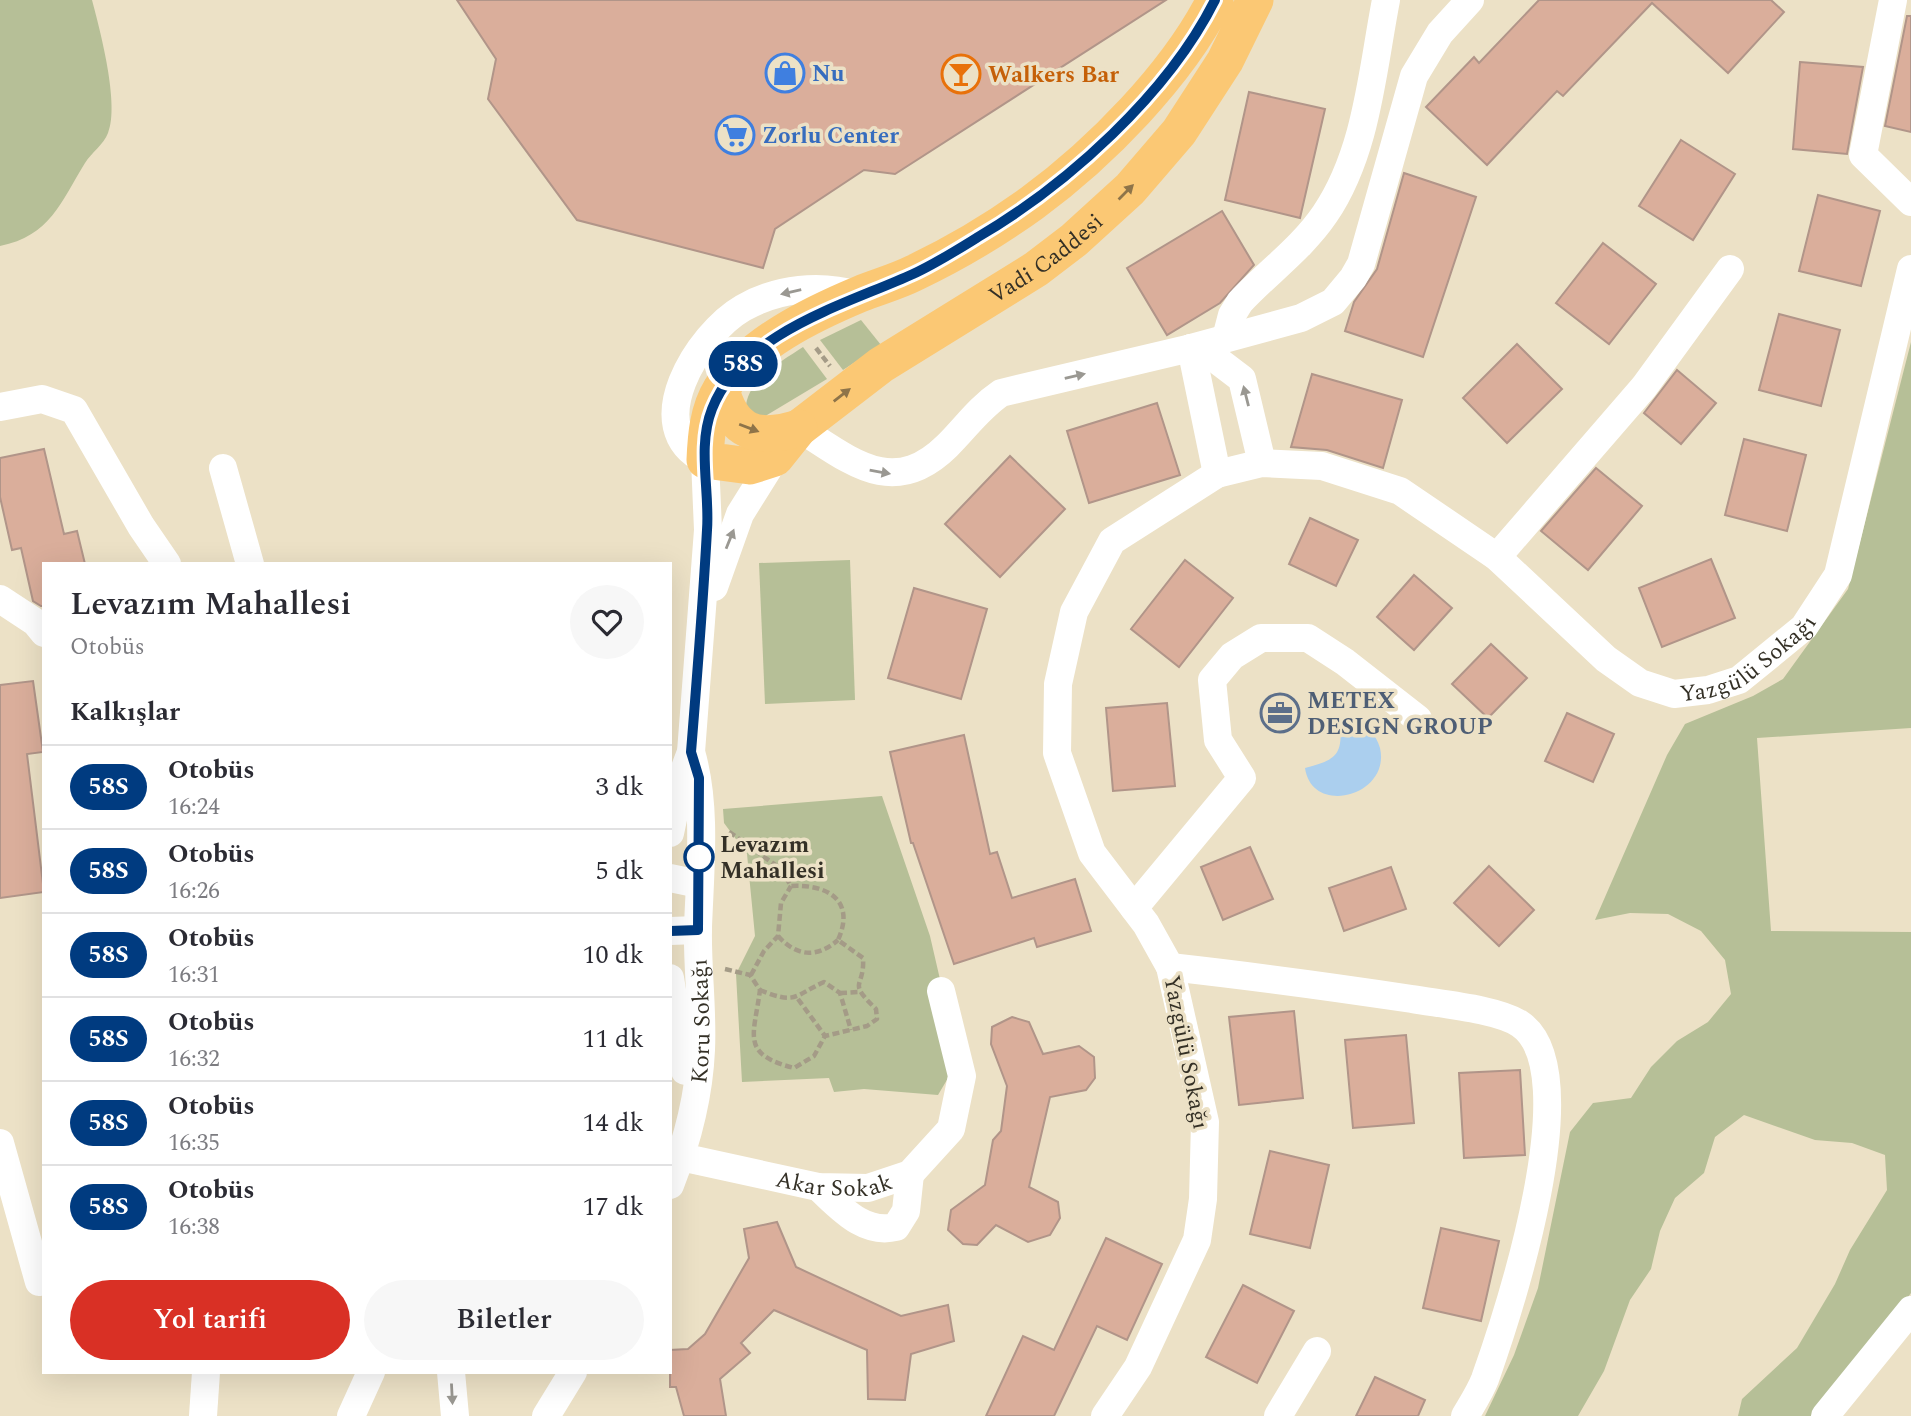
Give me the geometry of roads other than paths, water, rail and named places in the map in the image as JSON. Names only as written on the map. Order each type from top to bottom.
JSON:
[{"type":"main road","points":[[775,458],[750,466],[705,460],[711,412],[721,390],[740,366],[799,325],[858,295],[913,274],[1031,203],[1076,167],[1176,62],[1215,0]]},
{"type":"main road","name":"Vadi Caddesi","points":[[775,458],[799,428],[847,390],[881,365],[1036,269],[1074,240],[1130,189],[1179,132],[1225,61],[1255,0]]},
{"type":"main road","points":[[721,390],[727,413],[742,427],[781,433],[799,428]]},
{"type":"street","points":[[1226,338],[1232,315],[1240,302],[1307,237],[1340,189],[1360,135],[1386,0]]},
{"type":"street","points":[[799,428],[867,470],[894,474],[919,468],[947,446],[983,405],[1001,393],[1191,348],[1318,312],[1333,302],[1353,278],[1360,264],[1414,76],[1440,33],[1470,0]]},
{"type":"street","points":[[1893,0],[1863,155],[1911,202]]},
{"type":"street","points":[[1497,556],[1644,387],[1730,269]]},
{"type":"street","name":"Yazgülü Sokağı","points":[[1105,1416],[1138,1367],[1197,1240],[1201,1213],[1205,1122],[1170,967],[1134,908],[1092,853],[1057,753],[1058,684],[1074,612],[1112,541],[1217,474],[1262,463],[1322,466],[1400,491],[1497,556],[1606,659],[1640,683],[1674,694],[1708,690],[1739,680],[1804,627],[1838,575],[1911,269]]},
{"type":"street","points":[[705,460],[692,454],[681,442],[676,424],[680,394],[688,368],[698,349],[716,329],[743,308],[777,295],[804,289],[833,288],[858,295]]},
{"type":"street","points":[[1191,348],[1217,360],[1242,379],[1262,463]]},
{"type":"street","points":[[1191,348],[1217,474]]},
{"type":"street","points":[[0,407],[42,398],[74,410],[141,526],[166,562]]},
{"type":"street","name":"Koru Sokağı","points":[[701,626],[740,514],[775,458]]},
{"type":"street","name":"Koru Sokağı","points":[[672,824],[682,776],[691,752],[708,530],[705,460]]},
{"type":"street","points":[[223,468],[249,562]]},
{"type":"street","points":[[0,599],[35,622],[42,631]]},
{"type":"street","points":[[1134,908],[1242,778],[1218,740],[1212,680],[1232,656],[1261,638],[1308,638],[1345,662],[1418,719]]},
{"type":"street","name":"Koru Sokağı","points":[[672,1180],[690,1124],[701,1049],[698,941],[701,824],[699,778],[691,752]]},
{"type":"street","points":[[672,878],[699,884]]},
{"type":"street","points":[[672,932],[698,941]]},
{"type":"street","points":[[1170,967],[1269,978],[1470,1008],[1519,1023],[1532,1035],[1544,1063],[1548,1115],[1535,1215],[1484,1381],[1465,1416]]},
{"type":"street","name":"Koru Sokağı","points":[[672,988],[682,1038],[690,1124]]},
{"type":"street","name":"Akar Sokak","points":[[681,1157],[818,1186],[868,1188],[910,1174],[951,1129],[962,1076],[941,991]]},
{"type":"street","points":[[0,1143],[39,1282]]},
{"type":"street","points":[[818,1186],[849,1216],[882,1230],[896,1227],[906,1211],[910,1174]]},
{"type":"street","points":[[1825,1416],[1911,1310]]},
{"type":"street","points":[[1278,1416],[1317,1350]]},
{"type":"street","points":[[203,1416],[206,1374]]},
{"type":"street","points":[[351,1416],[370,1374]]},
{"type":"street","points":[[451,1374],[455,1416]]},
{"type":"street","points":[[546,1416],[572,1374]]},
{"type":"water","points":[[1354,722],[1370,731],[1380,748],[1380,765],[1374,778],[1363,788],[1349,794],[1335,796],[1321,792],[1311,783],[1305,768],[1330,759],[1340,742],[1340,723]]},
{"type":"place","name":"Nu","points":[[785,73]]},
{"type":"place","name":"Walkers Bar","points":[[961,74]]},
{"type":"place","name":"Zorlu Center","points":[[735,135]]},
{"type":"place","name":"METEX DESIGN GROUP","points":[[1280,713]]},
{"type":"place","name":"Levazım Mahallesi","points":[[699,857]]}]
